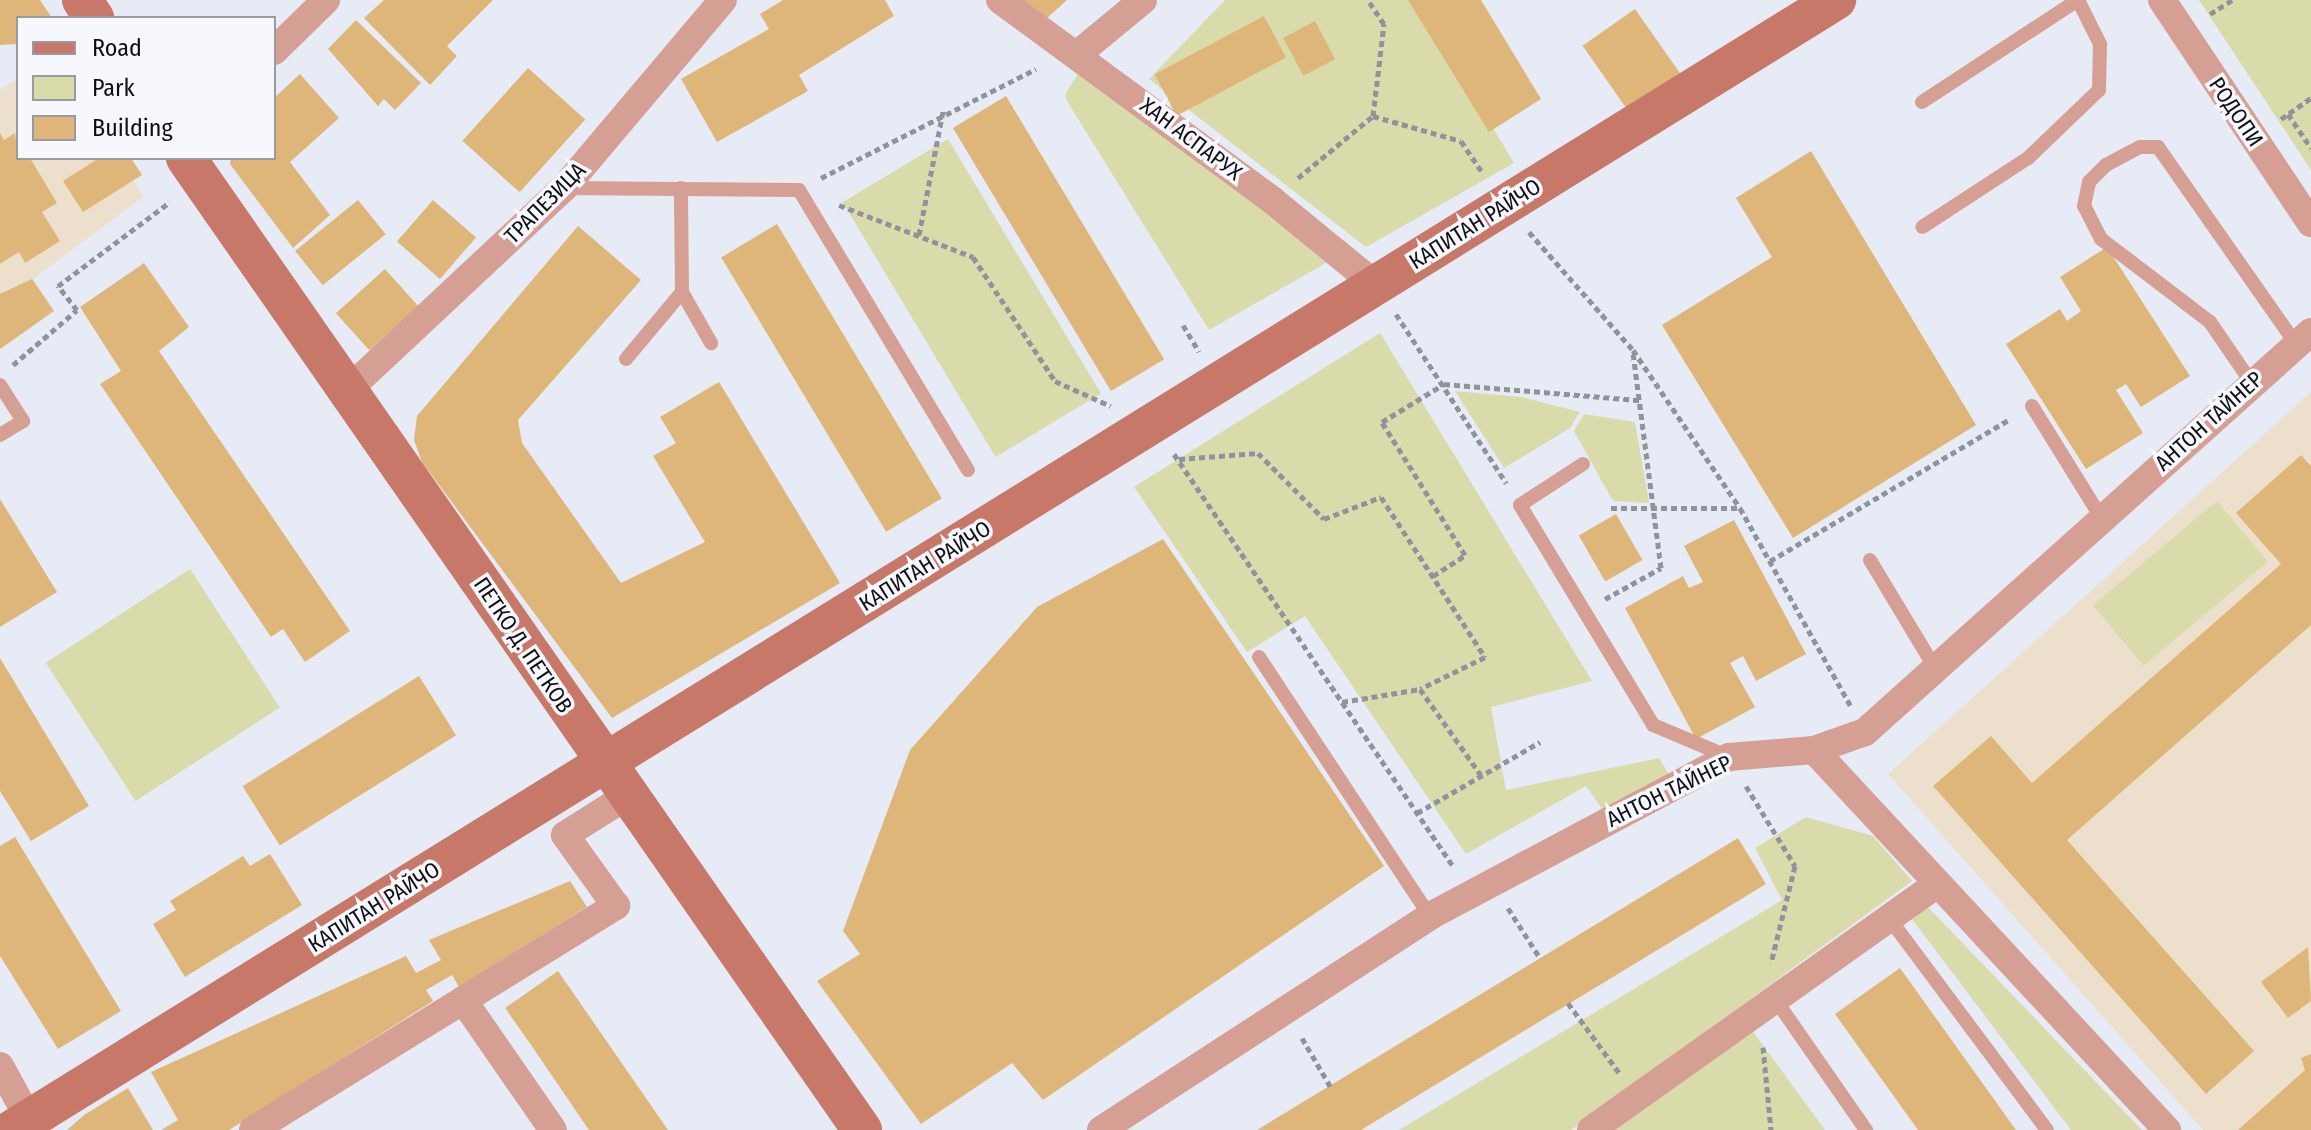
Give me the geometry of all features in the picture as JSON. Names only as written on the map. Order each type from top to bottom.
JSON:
[{"type":"street","points":[[276,49],[326,0]]},
{"type":"street","name":"ТРАПЕЗИЦА","points":[[349,389],[564,188],[723,0]]},
{"type":"street","name":"ХАН АСПАРУХ","points":[[1000,0],[1079,53],[1272,200],[1376,285]]},
{"type":"street","points":[[1079,53],[1143,0]]},
{"type":"street","name":"КАПИТАН РАЙЧО","points":[[20,1124],[616,780],[1153,424],[1836,0]]},
{"type":"street","name":"РОДОПИ","points":[[2162,0],[2311,223]]},
{"type":"street","name":"ПЕТКО Д. ПЕТКОВ","points":[[194,168],[616,780],[862,1130]]},
{"type":"street","name":"АНТОН ТАЙНЕР","points":[[1101,1130],[1430,916],[1729,757],[1814,750],[1865,732],[2251,382],[2304,338]]},
{"type":"street","points":[[1814,750],[1936,885],[2167,1130]]},
{"type":"street","points":[[253,1130],[616,906],[565,835],[616,780]]},
{"type":"street","points":[[1591,1130],[1936,885]]},
{"type":"street","points":[[463,1000],[553,1130]]},
{"type":"street","points":[[0,1066],[20,1124]]},
{"type":"lane","points":[[1922,102],[2078,0],[2100,44],[2099,90],[2028,158],[1922,227]]},
{"type":"lane","points":[[2251,382],[2210,322],[2101,239],[2084,206],[2089,182],[2106,165],[2140,147],[2158,147],[2304,338]]},
{"type":"lane","points":[[564,188],[799,190],[968,470]]},
{"type":"lane","points":[[681,188],[682,292],[711,343]]},
{"type":"lane","points":[[626,359],[682,292]]},
{"type":"lane","points":[[0,385],[23,421],[0,435]]},
{"type":"lane","points":[[2032,406],[2102,519]]},
{"type":"lane","points":[[1583,464],[1520,505],[1653,725],[1729,757]]},
{"type":"lane","points":[[1870,560],[1936,670]]},
{"type":"lane","points":[[1259,657],[1430,916]]},
{"type":"lane","points":[[1889,918],[2047,1130]]},
{"type":"lane","points":[[1767,1004],[1866,1130]]},
{"type":"path","points":[[1272,200],[1373,116],[1384,24],[1368,0]]},
{"type":"path","points":[[799,190],[943,111],[1079,53]]},
{"type":"path","points":[[919,235],[943,111]]},
{"type":"path","points":[[2288,114],[2311,148]]},
{"type":"path","points":[[1373,116],[1461,141],[1505,206],[1633,350],[1740,508],[1865,732]]},
{"type":"path","points":[[0,376],[77,310],[58,286],[194,168]]},
{"type":"path","points":[[799,190],[973,257],[1055,381],[1153,424],[1417,813],[1540,958]]},
{"type":"path","points":[[1376,285],[1444,384],[1520,505]]},
{"type":"path","points":[[1183,325],[1203,360]]},
{"type":"path","points":[[1583,611],[1661,568],[1658,509],[1633,350]]},
{"type":"path","points":[[1433,576],[1465,555],[1382,422],[1444,384],[1640,400]]},
{"type":"path","points":[[1770,561],[2032,406]]},
{"type":"path","points":[[1178,459],[1258,453],[1324,519],[1381,497],[1485,657],[1420,689],[1342,702]]},
{"type":"path","points":[[1611,508],[1740,508]]},
{"type":"path","points":[[1420,689],[1481,775]]},
{"type":"path","points":[[1417,813],[1540,742]]},
{"type":"path","points":[[1729,757],[1795,866],[1767,1004],[1771,1130]]},
{"type":"path","points":[[1568,1003],[1637,1097]]},
{"type":"path","points":[[1286,1011],[1330,1086]]},
{"type":"shaded area","points":[[16,80],[16,160],[121,160],[143,197],[33,279],[54,311],[0,349],[0,90]]},
{"type":"shaded area","points":[[2311,392],[2311,1130],[2203,1130],[1888,774]]},
{"type":"green space","points":[[1225,0],[1416,0],[1514,163],[1366,247],[1149,79]]},
{"type":"green space","points":[[2199,0],[2311,0],[2311,170]]},
{"type":"green space","points":[[1082,67],[1331,260],[1209,330],[1070,106],[1065,95]]},
{"type":"green space","points":[[948,139],[1101,394],[996,457],[843,202]]},
{"type":"green space","points":[[1380,333],[1592,681],[1491,707],[1506,790],[1659,758],[1671,778],[1605,813],[1586,786],[1466,854],[1305,616],[1247,652],[1134,487]]},
{"type":"green space","points":[[1455,391],[1521,397],[1580,412],[1570,428],[1504,468]]},
{"type":"green space","points":[[1584,414],[1635,422],[1649,503],[1613,501],[1574,431]]},
{"type":"green space","points":[[2217,501],[2268,562],[2144,666],[2093,605]]},
{"type":"green space","points":[[190,569],[280,707],[136,801],[46,663]]},
{"type":"green space","points":[[1806,817],[1873,836],[1912,881],[1571,1130],[1399,1130],[1782,900],[1755,848]]},
{"type":"green space","points":[[1928,907],[2142,1130],[2071,1130],[1912,919]]},
{"type":"green space","points":[[1751,1029],[1825,1130],[1613,1130]]},
{"type":"building","points":[[0,0],[40,0],[51,16],[16,16],[16,44],[0,45]]},
{"type":"building","points":[[384,0],[493,0],[447,46],[457,56],[430,85],[364,18]]},
{"type":"building","points":[[783,0],[885,0],[894,16],[799,75],[808,91],[717,142],[681,79],[769,29],[760,14]]},
{"type":"building","points":[[1020,0],[1067,0],[1046,19]]},
{"type":"building","points":[[1408,0],[1481,0],[1541,99],[1489,132]]},
{"type":"building","points":[[1635,9],[1681,75],[1628,111],[1583,46]]},
{"type":"building","points":[[1264,16],[1286,57],[1177,116],[1155,74]]},
{"type":"building","points":[[356,20],[421,83],[395,110],[384,99],[378,106],[328,49]]},
{"type":"building","points":[[1315,21],[1335,59],[1303,76],[1283,38]]},
{"type":"building","points":[[528,68],[585,120],[520,192],[462,141]]},
{"type":"building","points":[[300,74],[339,118],[290,162],[330,215],[293,248],[230,164],[231,160],[276,160],[276,96]]},
{"type":"building","points":[[1006,96],[1164,359],[1111,391],[953,128]]},
{"type":"building","points":[[0,133],[4,140],[15,133],[16,160],[31,160],[57,203],[42,212],[60,241],[25,263],[19,252],[0,264]]},
{"type":"building","points":[[1811,151],[1976,425],[1793,538],[1662,325],[1772,257],[1736,198]]},
{"type":"building","points":[[96,160],[132,160],[142,175],[83,212],[63,181]]},
{"type":"building","points":[[358,200],[386,234],[323,285],[295,251]]},
{"type":"building","points":[[433,200],[476,237],[440,279],[397,242]]},
{"type":"building","points":[[777,224],[942,498],[886,532],[721,257]]},
{"type":"building","points":[[578,226],[641,280],[518,420],[522,443],[621,583],[705,542],[653,456],[676,443],[660,417],[719,382],[840,583],[612,718],[422,462],[414,440],[417,416]]},
{"type":"building","points":[[2107,247],[2190,376],[2141,407],[2126,384],[2116,390],[2143,433],[2086,469],[2006,344],[2060,309],[2067,321],[2081,311],[2060,277]]},
{"type":"building","points":[[144,263],[189,327],[159,351],[350,631],[305,662],[283,629],[271,637],[100,384],[121,371],[80,307]]},
{"type":"building","points":[[385,269],[418,306],[369,350],[336,313]]},
{"type":"building","points":[[32,279],[54,311],[0,349],[0,294]]},
{"type":"building","points":[[2301,455],[2311,466],[2311,625],[2067,840],[2254,1051],[2206,1094],[1933,786],[1991,736],[2032,783],[2281,564],[2236,513]]},
{"type":"building","points":[[0,499],[57,592],[0,627]]},
{"type":"building","points":[[1616,514],[1642,560],[1605,581],[1579,536]]},
{"type":"building","points":[[1734,520],[1806,654],[1756,681],[1743,656],[1730,663],[1755,707],[1696,739],[1625,608],[1683,576],[1689,588],[1703,582],[1684,546]]},
{"type":"building","points":[[1163,539],[1384,866],[1043,1100],[1012,1063],[921,1124],[817,981],[860,954],[843,931],[910,750],[1037,607]]},
{"type":"building","points":[[0,658],[89,806],[31,841],[0,791]]},
{"type":"building","points":[[419,676],[456,735],[280,846],[243,786]]},
{"type":"building","points":[[15,837],[121,1011],[58,1049],[0,956],[0,846]]},
{"type":"building","points":[[1738,838],[1766,884],[1361,1130],[1257,1130]]},
{"type":"building","points":[[270,854],[302,905],[185,977],[153,924],[176,910],[170,901],[243,856],[250,866]]},
{"type":"building","points":[[570,881],[587,907],[459,987],[452,975],[426,990],[433,1001],[229,1130],[161,1130],[178,1120],[151,1072],[406,956],[416,973],[441,960],[429,940]]},
{"type":"building","points":[[2308,947],[2311,1001],[2288,1018],[2261,982]]},
{"type":"building","points":[[1900,968],[2016,1130],[1918,1130],[1835,1014]]},
{"type":"building","points":[[558,971],[668,1130],[589,1130],[505,1008]]},
{"type":"building","points":[[2311,1054],[2311,1130],[2238,1130],[2305,1070],[2301,1058]]},
{"type":"building","points":[[128,1088],[153,1130],[67,1130],[84,1115]]}]
